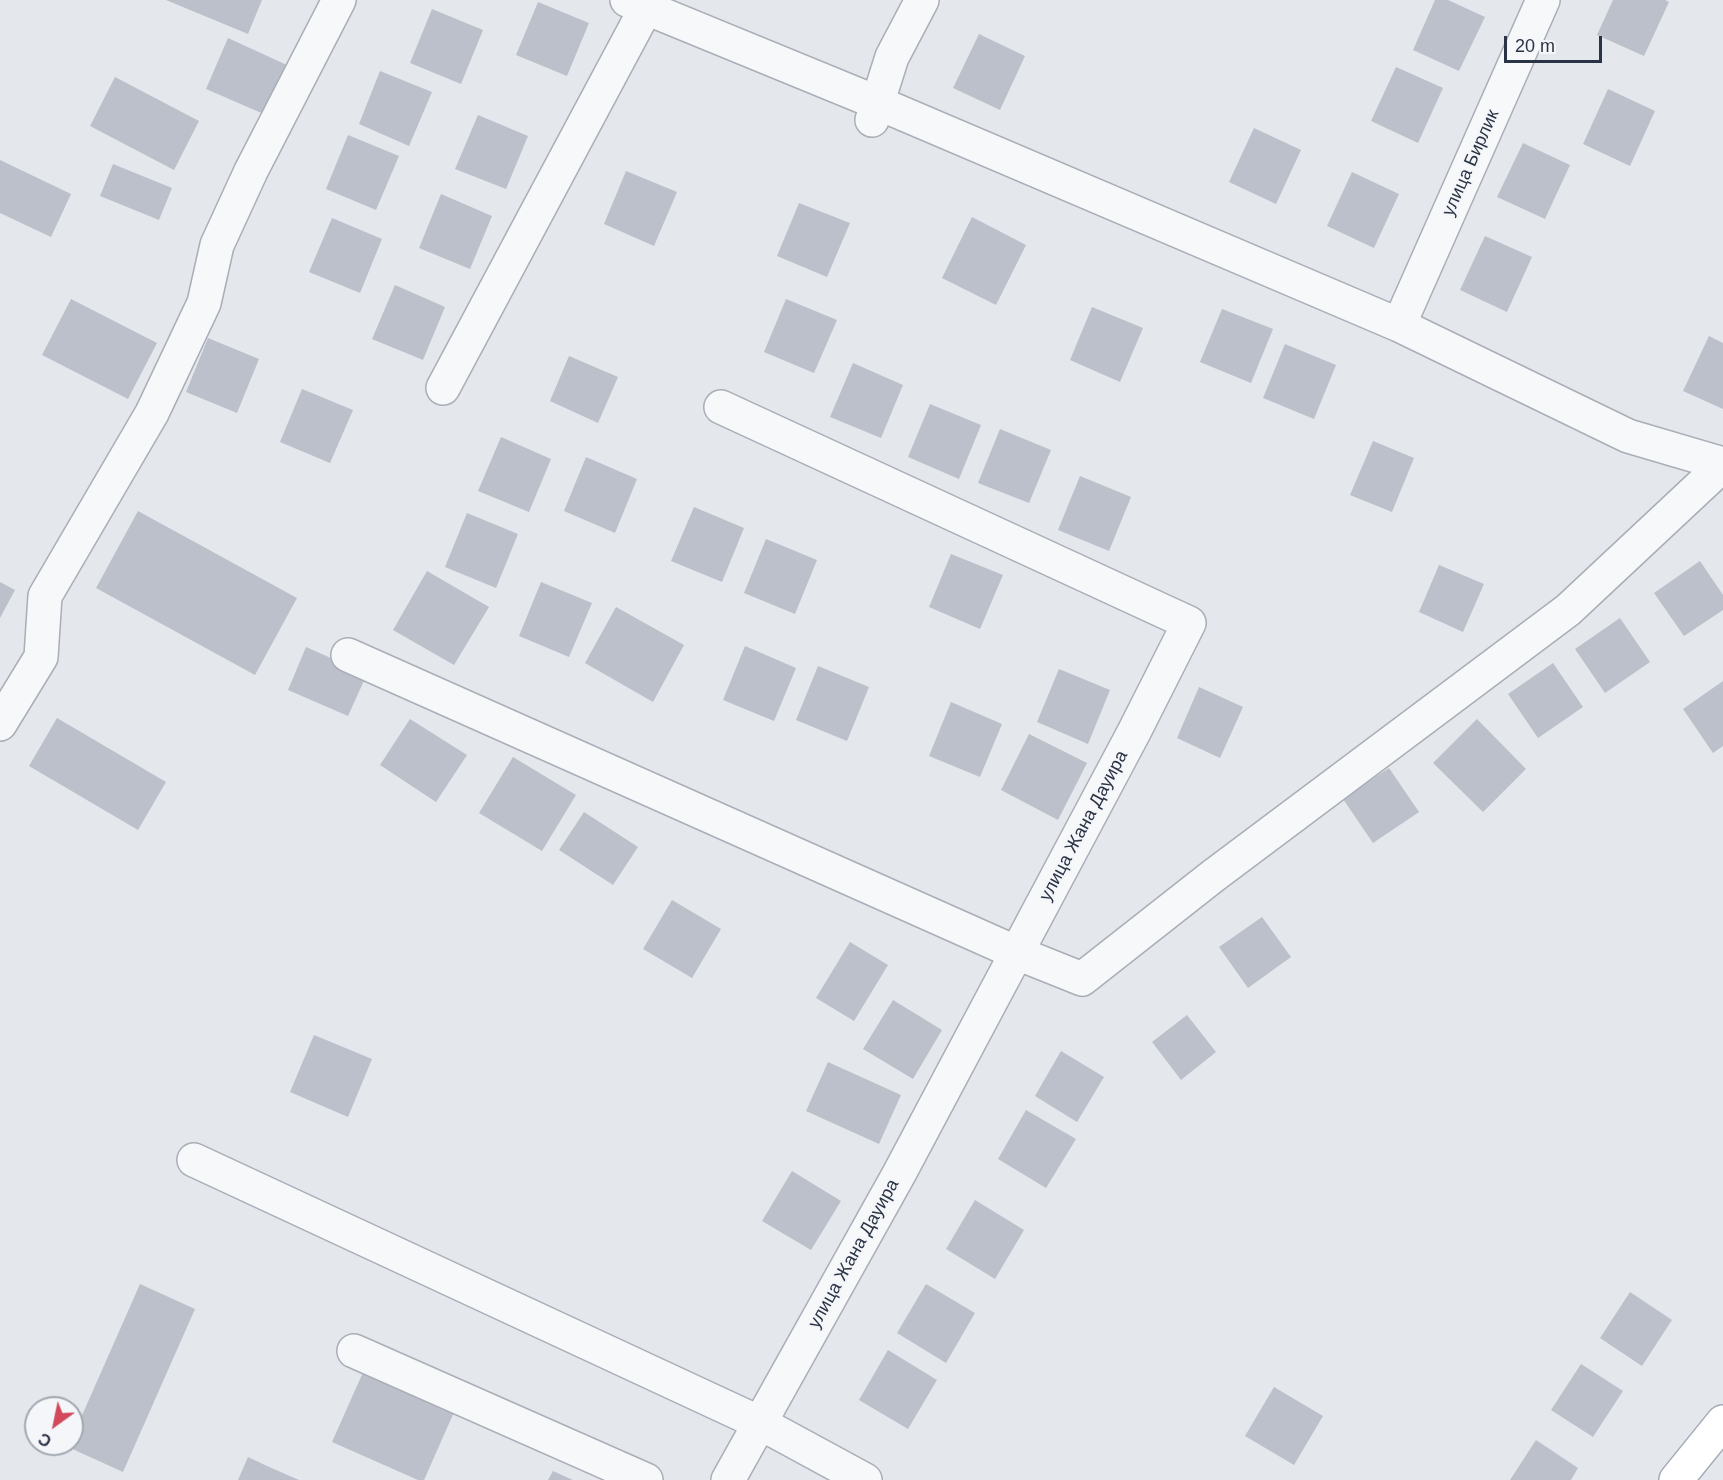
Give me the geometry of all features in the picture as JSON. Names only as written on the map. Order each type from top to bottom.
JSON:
[{"type":"main road","points":[[1676,1480],[1723,1422]]},
{"type":"street","points":[[0,724],[41,657],[45,596],[152,413],[204,303],[217,245],[256,161],[339,0]]},
{"type":"street","points":[[875,112],[892,57],[922,0]]},
{"type":"street","name":"улица Бирлик","points":[[1399,325],[1543,0]]},
{"type":"street","points":[[348,655],[1082,979],[1213,876],[1568,610],[1723,465],[1628,436],[1399,325],[875,112],[636,4],[443,388]]},
{"type":"street","name":"улица Жана Дауира","points":[[721,407],[1189,623],[1134,732],[899,1174],[728,1480]]},
{"type":"street","points":[[194,1160],[760,1423],[865,1480]]},
{"type":"street","points":[[354,1351],[646,1480]]},
{"type":"building","points":[[166,0],[262,0],[248,34]]},
{"type":"building","points":[[1435,0],[1448,0],[1485,17],[1459,71],[1413,50]]},
{"type":"building","points":[[1613,0],[1665,0],[1669,2],[1644,56],[1597,35]]},
{"type":"building","points":[[538,2],[589,23],[567,76],[516,55]]},
{"type":"building","points":[[432,9],[483,30],[461,84],[410,63]]},
{"type":"building","points":[[979,34],[1025,56],[1000,110],[953,88]]},
{"type":"building","points":[[228,38],[289,66],[266,115],[206,89]]},
{"type":"building","points":[[1396,67],[1443,88],[1418,143],[1371,121]]},
{"type":"building","points":[[380,71],[432,92],[409,146],[359,124]]},
{"type":"building","points":[[115,77],[199,121],[174,170],[90,126]]},
{"type":"building","points":[[1608,89],[1655,111],[1630,166],[1583,144]]},
{"type":"building","points":[[478,115],[528,136],[506,189],[455,169]]},
{"type":"building","points":[[1254,128],[1301,150],[1276,204],[1229,182]]},
{"type":"building","points":[[348,135],[399,156],[376,210],[326,189]]},
{"type":"building","points":[[1523,143],[1570,165],[1545,219],[1497,197]]},
{"type":"building","points":[[0,160],[71,194],[51,237],[0,213]]},
{"type":"building","points":[[113,164],[172,188],[159,220],[100,196]]},
{"type":"building","points":[[626,171],[677,192],[654,246],[604,224]]},
{"type":"building","points":[[1352,172],[1399,194],[1374,248],[1327,226]]},
{"type":"building","points":[[441,194],[492,216],[470,269],[419,248]]},
{"type":"building","points":[[799,203],[850,223],[827,277],[777,256]]},
{"type":"building","points":[[972,217],[1026,245],[996,305],[942,278]]},
{"type":"building","points":[[332,218],[382,239],[360,293],[309,272]]},
{"type":"building","points":[[1485,236],[1532,257],[1507,312],[1460,290]]},
{"type":"building","points":[[395,285],[445,307],[423,360],[372,339]]},
{"type":"building","points":[[71,299],[157,343],[128,399],[42,355]]},
{"type":"building","points":[[786,299],[837,320],[814,373],[764,352]]},
{"type":"building","points":[[1092,307],[1143,328],[1120,382],[1070,360]]},
{"type":"building","points":[[1222,309],[1273,329],[1251,383],[1200,362]]},
{"type":"building","points":[[1709,336],[1723,343],[1723,409],[1683,391]]},
{"type":"building","points":[[208,338],[259,359],[237,413],[186,392]]},
{"type":"building","points":[[1285,344],[1336,365],[1314,419],[1263,398]]},
{"type":"building","points":[[569,356],[618,377],[598,423],[550,401]]},
{"type":"building","points":[[853,363],[903,385],[881,438],[830,417]]},
{"type":"building","points":[[302,389],[353,410],[330,463],[280,442]]},
{"type":"building","points":[[930,404],[981,425],[959,479],[908,457]]},
{"type":"building","points":[[1000,429],[1051,450],[1029,503],[978,483]]},
{"type":"building","points":[[501,437],[551,459],[529,512],[478,491]]},
{"type":"building","points":[[1373,441],[1414,458],[1392,512],[1350,495]]},
{"type":"building","points":[[586,457],[637,479],[615,533],[564,511]]},
{"type":"building","points":[[1080,476],[1131,497],[1109,551],[1058,530]]},
{"type":"building","points":[[694,507],[744,528],[722,582],[671,561]]},
{"type":"building","points":[[138,511],[297,598],[255,675],[96,588]]},
{"type":"building","points":[[467,513],[518,534],[496,588],[445,567]]},
{"type":"building","points":[[766,539],[817,560],[795,614],[744,593]]},
{"type":"building","points":[[951,554],[1003,575],[980,629],[929,607]]},
{"type":"building","points":[[1700,561],[1723,595],[1723,610],[1684,636],[1654,593]]},
{"type":"building","points":[[1439,565],[1484,584],[1463,632],[1419,612]]},
{"type":"building","points":[[427,571],[489,607],[454,665],[393,630]]},
{"type":"building","points":[[0,582],[15,590],[0,618]]},
{"type":"building","points":[[541,582],[592,603],[569,657],[519,636]]},
{"type":"building","points":[[616,607],[684,645],[653,702],[585,663]]},
{"type":"building","points":[[1620,618],[1650,662],[1605,693],[1575,649]]},
{"type":"building","points":[[745,646],[796,668],[774,721],[723,700]]},
{"type":"building","points":[[306,647],[367,674],[348,716],[288,690]]},
{"type":"building","points":[[1553,663],[1583,707],[1538,738],[1508,694]]},
{"type":"building","points":[[818,666],[869,687],[847,741],[796,720]]},
{"type":"building","points":[[1059,669],[1110,690],[1088,744],[1037,722]]},
{"type":"building","points":[[1723,681],[1723,746],[1713,753],[1683,709]]},
{"type":"building","points":[[1199,687],[1243,707],[1220,758],[1177,738]]},
{"type":"building","points":[[951,702],[1002,724],[980,777],[929,756]]},
{"type":"building","points":[[57,718],[166,782],[138,830],[29,766]]},
{"type":"building","points":[[410,719],[467,755],[436,802],[380,765]]},
{"type":"building","points":[[1477,719],[1526,769],[1483,812],[1433,763]]},
{"type":"building","points":[[1029,734],[1087,763],[1058,820],[1001,790]]},
{"type":"building","points":[[513,757],[576,795],[542,851],[479,813]]},
{"type":"building","points":[[1389,768],[1419,812],[1373,843],[1343,799]]},
{"type":"building","points":[[584,812],[638,847],[613,885],[559,850]]},
{"type":"building","points":[[672,900],[721,929],[692,978],[643,949]]},
{"type":"building","points":[[1262,917],[1291,957],[1248,988],[1219,947]]},
{"type":"building","points":[[850,942],[888,965],[854,1021],[816,998]]},
{"type":"building","points":[[893,1000],[942,1030],[913,1079],[863,1049]]},
{"type":"building","points":[[1187,1015],[1216,1052],[1181,1080],[1152,1042]]},
{"type":"building","points":[[314,1035],[372,1059],[348,1117],[290,1092]]},
{"type":"building","points":[[1061,1051],[1104,1077],[1077,1122],[1035,1096]]},
{"type":"building","points":[[828,1062],[901,1095],[879,1144],[806,1111]]},
{"type":"building","points":[[1026,1110],[1076,1139],[1046,1188],[998,1159]]},
{"type":"building","points":[[792,1171],[841,1201],[811,1250],[762,1221]]},
{"type":"building","points":[[975,1200],[1024,1230],[995,1279],[946,1249]]},
{"type":"building","points":[[140,1284],[195,1309],[123,1472],[84,1454],[84,1411]]},
{"type":"building","points":[[926,1284],[975,1313],[946,1363],[897,1333]]},
{"type":"building","points":[[1630,1292],[1672,1320],[1642,1366],[1600,1338]]},
{"type":"building","points":[[888,1350],[937,1380],[908,1429],[859,1400]]},
{"type":"building","points":[[1581,1364],[1623,1391],[1593,1437],[1551,1410]]},
{"type":"building","points":[[364,1370],[455,1410],[424,1480],[418,1480],[332,1442]]},
{"type":"building","points":[[1274,1387],[1323,1416],[1294,1465],[1245,1436]]},
{"type":"building","points":[[1536,1440],[1578,1468],[1571,1480],[1510,1480]]},
{"type":"building","points":[[248,1457],[267,1466],[299,1480],[238,1480]]},
{"type":"building","points":[[553,1471],[573,1480],[548,1480]]}]
